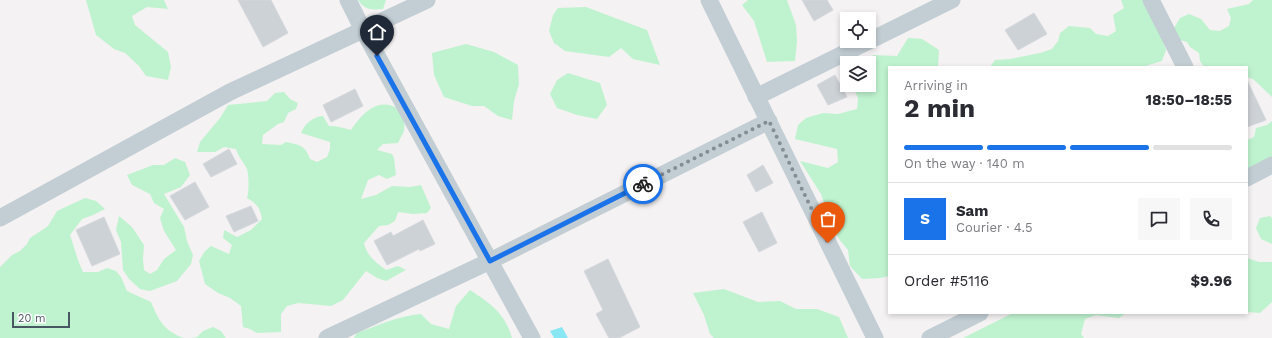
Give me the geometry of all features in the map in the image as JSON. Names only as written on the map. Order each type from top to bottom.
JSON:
[{"type":"street","points":[[348,0],[362,30],[532,338]]},
{"type":"street","points":[[0,218],[230,92],[428,0]]},
{"type":"street","points":[[709,0],[875,338]]},
{"type":"street","points":[[876,38],[952,0]]},
{"type":"street","points":[[1152,0],[1185,66]]},
{"type":"street","points":[[756,97],[855,48]]},
{"type":"street","points":[[327,338],[490,261],[769,121]]},
{"type":"street","points":[[1248,177],[1272,165]]},
{"type":"street","points":[[930,338],[978,314]]},
{"type":"green space","points":[[86,0],[164,0],[168,9],[147,7],[132,16],[135,25],[168,52],[171,67],[168,80],[146,76],[139,66],[125,53],[114,49],[96,35]]},
{"type":"green space","points":[[358,0],[386,0],[383,9],[369,9],[363,6]]},
{"type":"green space","points":[[748,0],[787,0],[796,25],[797,41],[795,61],[767,62],[754,21],[742,5]]},
{"type":"green space","points":[[1121,0],[1144,0],[1158,26],[1166,50],[1162,61],[1145,66],[991,66],[995,60],[1010,59],[1052,49],[1058,41],[1060,33],[1069,26],[1090,28],[1096,34],[1108,36],[1116,31],[1113,15],[1124,8]]},
{"type":"green space","points":[[1253,0],[1272,0],[1272,97],[1253,79],[1248,77],[1248,66],[1203,66],[1200,61],[1199,53],[1190,47],[1187,42],[1176,39],[1174,28],[1180,18],[1189,14],[1201,19],[1210,30],[1220,31],[1229,26],[1231,18],[1227,9],[1249,4]]},
{"type":"green space","points":[[586,7],[647,30],[660,65],[633,59],[621,48],[609,57],[565,51],[554,43],[549,31],[553,15],[558,8]]},
{"type":"green space","points":[[908,38],[922,39],[939,50],[938,66],[888,66],[888,276],[862,279],[850,266],[848,250],[839,239],[821,194],[800,161],[828,168],[838,162],[837,149],[795,139],[798,125],[806,118],[823,113],[838,114],[857,109],[858,98],[855,92],[876,92],[876,56],[872,56],[874,55],[897,56]]},
{"type":"green space","points":[[466,44],[494,52],[518,65],[519,84],[514,101],[512,120],[498,116],[484,106],[472,106],[444,97],[434,75],[432,53]]},
{"type":"green space","points":[[568,73],[600,83],[607,105],[597,119],[577,115],[557,108],[550,94],[557,80]]},
{"type":"green space","points":[[284,92],[290,99],[298,103],[296,109],[288,113],[284,122],[278,124],[263,135],[262,144],[281,145],[286,142],[298,145],[304,148],[310,159],[317,162],[327,157],[330,149],[330,142],[301,133],[310,121],[323,116],[329,126],[351,130],[364,114],[375,106],[388,105],[395,107],[405,116],[404,131],[398,143],[383,144],[377,150],[392,154],[394,158],[396,175],[387,179],[379,175],[368,180],[361,199],[376,195],[392,186],[410,187],[421,185],[431,208],[427,213],[413,214],[398,212],[395,221],[388,225],[379,226],[364,243],[367,252],[386,270],[398,266],[406,270],[386,281],[377,278],[366,271],[343,300],[331,306],[298,303],[287,306],[281,314],[281,332],[257,333],[243,327],[241,306],[205,284],[199,261],[205,251],[211,246],[229,254],[232,245],[223,238],[224,230],[237,237],[251,230],[262,219],[258,206],[247,198],[247,169],[236,149],[224,147],[215,152],[197,152],[200,142],[220,118],[228,105],[267,101],[275,93]]},
{"type":"green space","points":[[1272,121],[1272,161],[1248,169],[1248,140],[1254,137],[1256,128],[1267,125]]},
{"type":"green space","points":[[175,158],[185,162],[190,175],[181,187],[164,194],[184,227],[187,241],[193,255],[191,264],[177,281],[150,291],[140,289],[129,279],[123,270],[121,242],[116,230],[119,216],[132,227],[144,245],[144,270],[150,274],[157,270],[164,259],[176,250],[164,231],[160,218],[164,209],[154,203],[150,194],[132,185],[127,175],[153,165],[164,165]]},
{"type":"green space","points":[[85,198],[96,201],[105,209],[82,219],[70,235],[83,272],[98,272],[107,268],[116,271],[121,277],[127,291],[151,302],[157,315],[167,329],[184,338],[0,338],[0,267],[12,255],[20,251],[27,244],[30,238],[48,226],[57,211]]},
{"type":"green space","points":[[1270,216],[1272,218],[1272,244],[1261,239],[1256,228],[1260,218]]},
{"type":"green space","points":[[1248,258],[1259,262],[1272,262],[1272,302],[1260,313],[1248,312]]},
{"type":"green space","points":[[724,289],[758,302],[780,301],[796,309],[817,309],[839,317],[848,338],[714,338],[710,334],[704,315],[693,293]]},
{"type":"green space","points":[[470,290],[496,310],[509,329],[512,338],[354,338],[357,333],[381,324],[404,317],[421,314],[431,324],[449,329],[456,306]]},
{"type":"green space","points":[[1011,314],[1125,314],[1119,318],[1096,315],[1085,319],[1081,334],[1084,338],[963,338]]},
{"type":"green space","points":[[213,327],[221,331],[226,338],[192,338],[197,337],[203,331]]},
{"type":"water","points":[[562,327],[568,338],[554,338],[550,331]]},
{"type":"building","points":[[238,0],[271,0],[288,33],[263,47]]},
{"type":"building","points":[[802,0],[827,0],[833,10],[814,21]]},
{"type":"building","points":[[1034,13],[1047,34],[1018,50],[1005,30]]},
{"type":"building","points":[[835,75],[840,84],[840,92],[844,92],[847,97],[828,105],[817,85]]},
{"type":"building","points":[[1248,82],[1266,120],[1248,127]]},
{"type":"building","points":[[355,89],[363,106],[331,122],[323,105]]},
{"type":"building","points":[[229,149],[237,164],[211,177],[203,164]]},
{"type":"building","points":[[763,165],[773,183],[756,192],[747,175]]},
{"type":"building","points":[[195,182],[209,207],[185,220],[170,196]]},
{"type":"building","points":[[251,206],[258,221],[234,232],[226,216]]},
{"type":"building","points":[[762,212],[777,243],[759,252],[743,222]]},
{"type":"building","points":[[104,217],[120,254],[92,266],[76,230]]},
{"type":"building","points":[[423,220],[435,244],[420,251],[419,249],[387,265],[374,241],[391,232],[393,236]]},
{"type":"building","points":[[608,259],[640,327],[619,338],[609,338],[596,314],[603,310],[584,271]]},
{"type":"way so far","points":[[643,184],[769,121],[828,243]]},
{"type":"route","points":[[377,56],[490,261],[643,184]]}]
